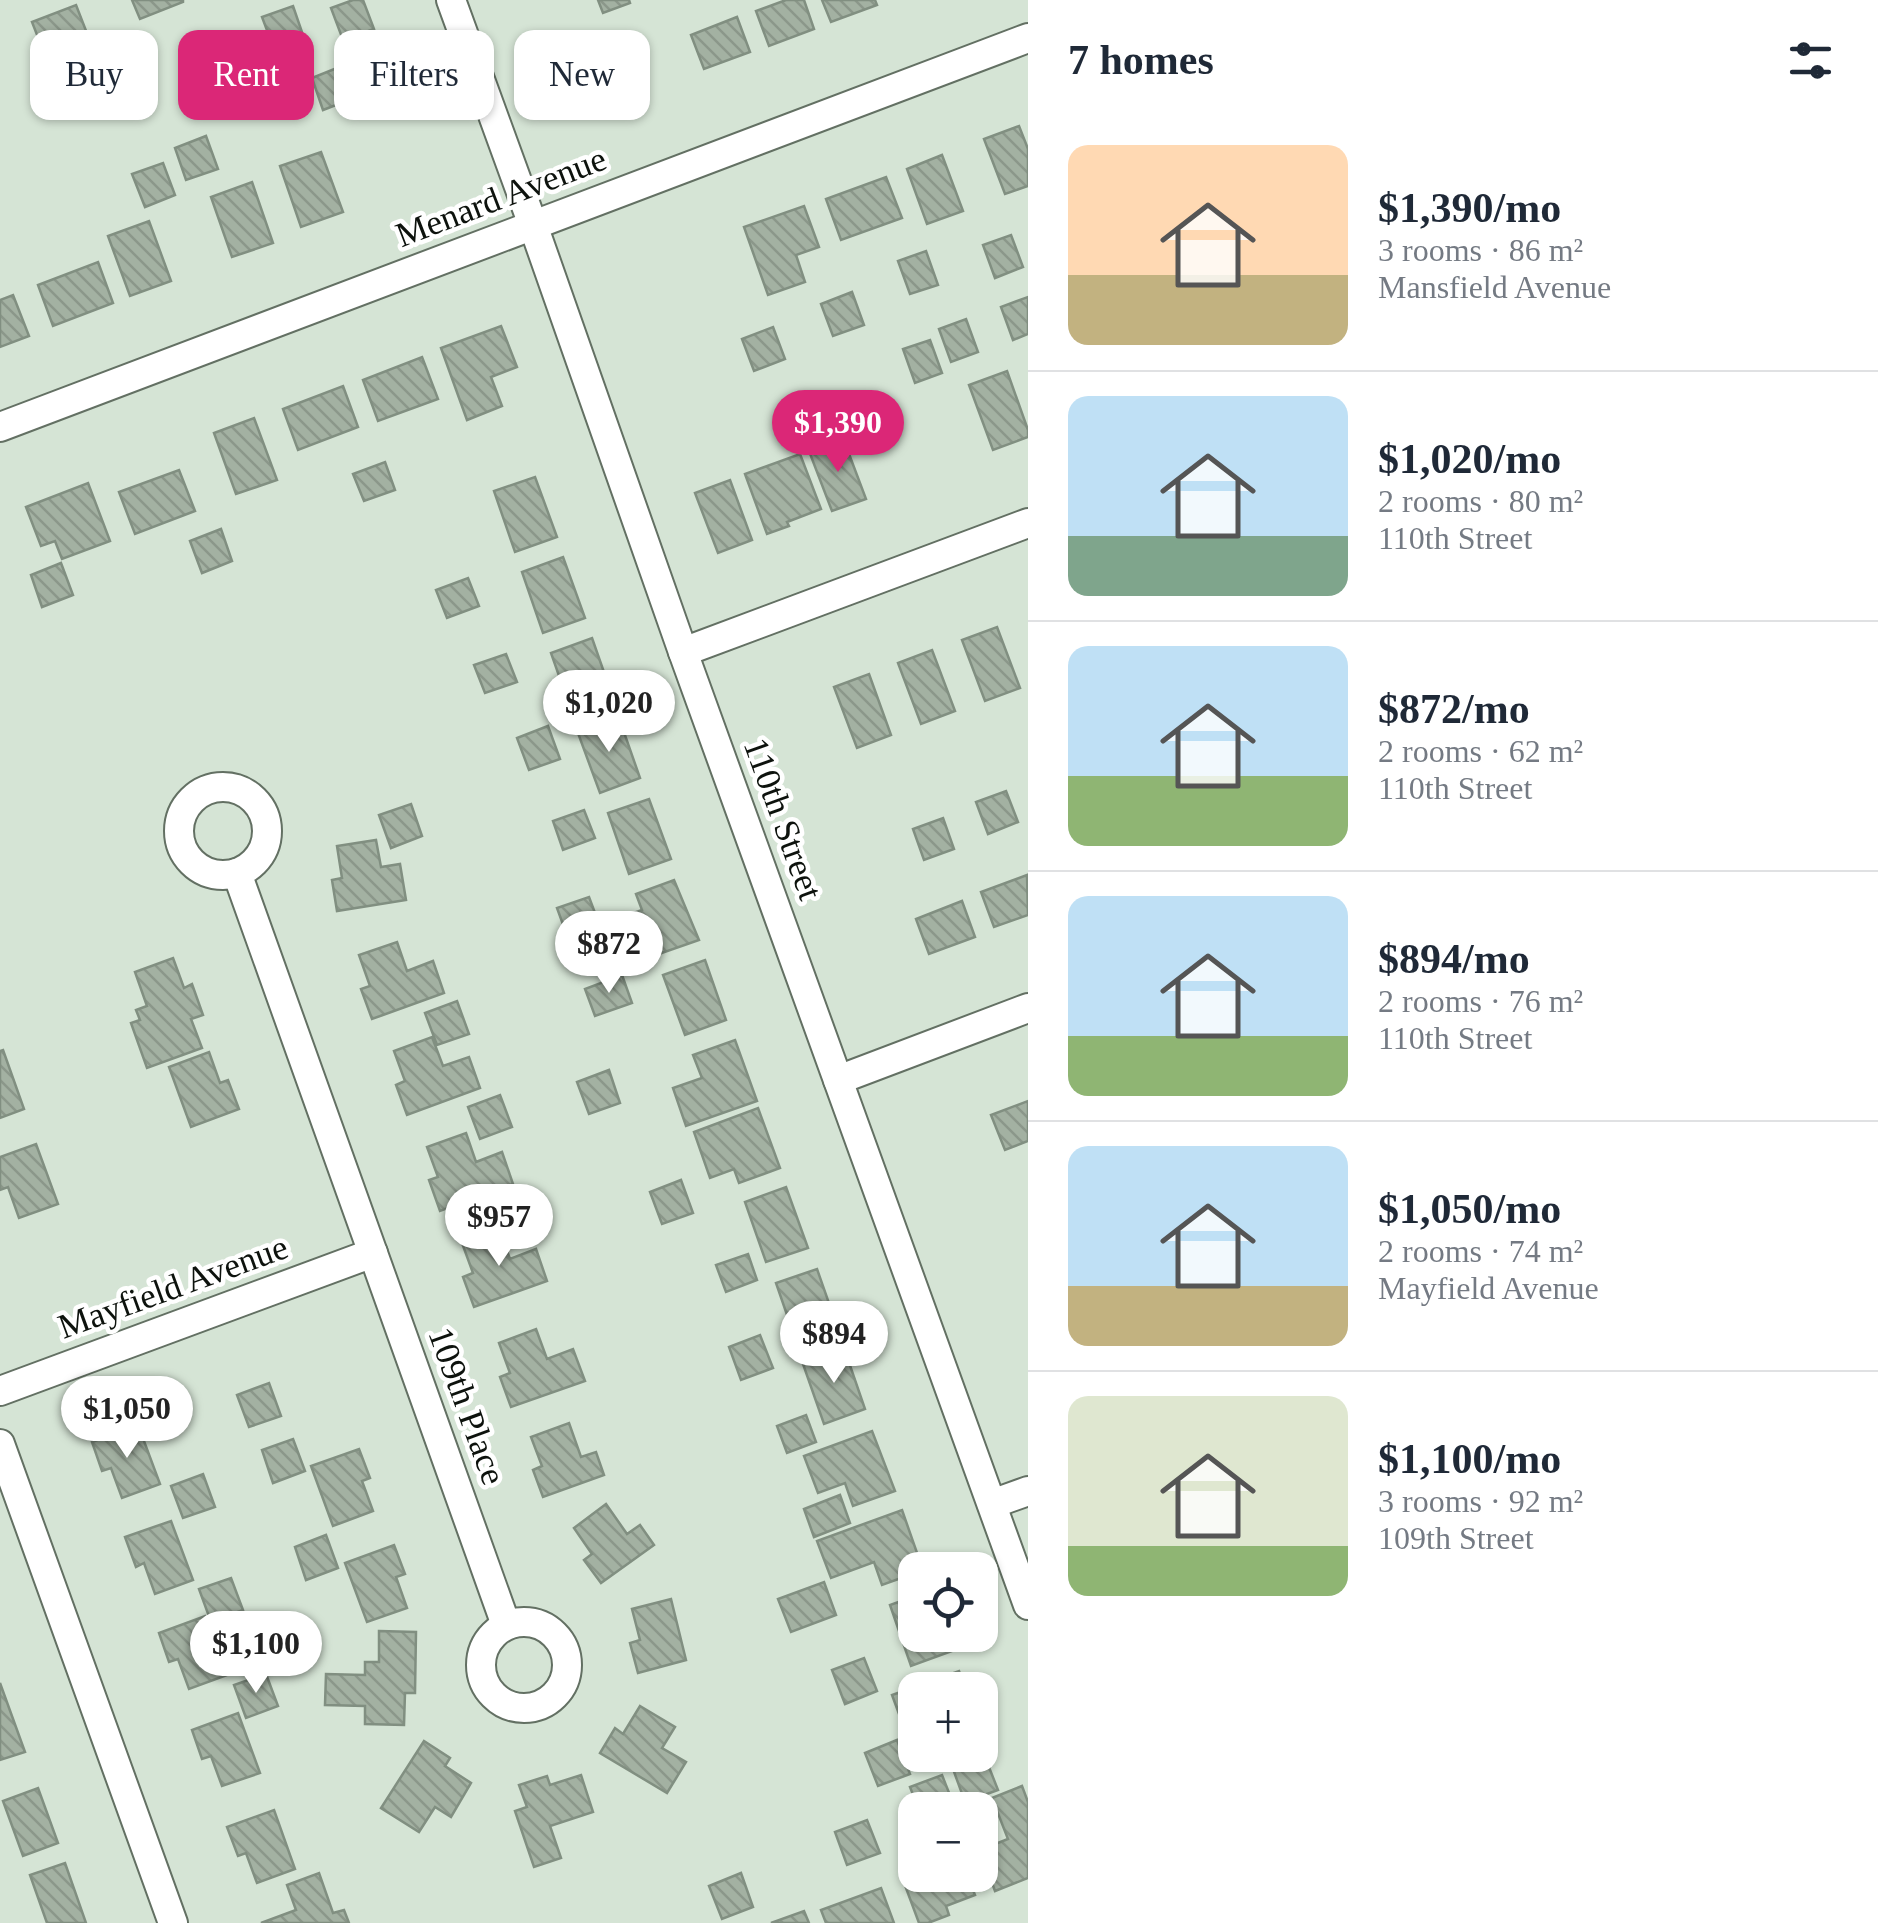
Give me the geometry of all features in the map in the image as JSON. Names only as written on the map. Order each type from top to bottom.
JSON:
[{"type":"street","name":"110th Street","points":[[451,0],[1028,1605]]},
{"type":"street","name":"Menard Avenue","points":[[0,427],[1028,38]]},
{"type":"street","points":[[683,652],[1028,523]]},
{"type":"street","name":"109th Place","points":[[236,873],[506,1625]]},
{"type":"street","points":[[838,1080],[1028,1008]]},
{"type":"street","name":"Mayfield Avenue","points":[[0,1391],[373,1253]]},
{"type":"street","points":[[0,1444],[173,1923]]},
{"type":"street","points":[[992,1504],[1028,1491]]},
{"type":"building","points":[[132,0],[183,0],[183,2],[140,19]]},
{"type":"building","points":[[363,0],[374,29],[339,30],[331,8]]},
{"type":"building","points":[[598,0],[629,0],[630,3],[603,13]]},
{"type":"building","points":[[786,0],[804,0],[814,29],[769,46],[756,11]]},
{"type":"building","points":[[822,0],[875,0],[877,5],[831,22]]},
{"type":"building","points":[[76,5],[86,30],[35,30],[32,22]]},
{"type":"building","points":[[293,6],[301,30],[267,30],[262,17]]},
{"type":"building","points":[[737,17],[750,52],[704,69],[691,35]]},
{"type":"building","points":[[334,69],[334,106],[323,110],[314,77]]},
{"type":"building","points":[[1019,126],[1028,149],[1028,186],[1005,194],[984,139]]},
{"type":"building","points":[[206,136],[218,169],[186,180],[175,148]]},
{"type":"building","points":[[321,152],[343,212],[301,227],[280,166]]},
{"type":"building","points":[[942,155],[963,211],[927,224],[907,169]]},
{"type":"building","points":[[163,163],[175,195],[145,207],[132,174]]},
{"type":"building","points":[[886,177],[902,218],[841,240],[826,199]]},
{"type":"building","points":[[252,182],[273,243],[232,257],[211,197]]},
{"type":"building","points":[[804,206],[819,247],[796,255],[805,282],[768,295],[744,227]]},
{"type":"building","points":[[149,221],[171,281],[130,296],[108,236]]},
{"type":"building","points":[[1011,235],[1023,267],[995,278],[983,245]]},
{"type":"building","points":[[926,251],[938,285],[910,294],[898,261]]},
{"type":"building","points":[[98,262],[113,303],[53,326],[38,285]]},
{"type":"building","points":[[852,292],[864,325],[833,336],[821,304]]},
{"type":"building","points":[[13,295],[29,336],[0,347],[0,300]]},
{"type":"building","points":[[1028,297],[1028,334],[1013,340],[1001,307]]},
{"type":"building","points":[[966,319],[978,352],[951,362],[939,329]]},
{"type":"building","points":[[501,326],[517,367],[491,377],[502,406],[467,420],[441,348]]},
{"type":"building","points":[[773,327],[785,359],[754,371],[742,339]]},
{"type":"building","points":[[930,340],[942,373],[915,383],[903,349]]},
{"type":"building","points":[[422,357],[438,399],[378,421],[363,380]]},
{"type":"building","points":[[1007,371],[1028,437],[993,450],[969,385]]},
{"type":"building","points":[[343,386],[358,427],[298,450],[283,409]]},
{"type":"building","points":[[254,418],[277,480],[236,494],[214,433]]},
{"type":"building","points":[[843,438],[866,499],[832,511],[809,451]]},
{"type":"building","points":[[800,454],[821,509],[767,534],[745,474]]},
{"type":"building","points":[[385,462],[395,490],[364,501],[353,474]]},
{"type":"building","points":[[179,470],[195,511],[135,534],[119,492]]},
{"type":"building","points":[[535,477],[557,537],[515,552],[494,491]]},
{"type":"building","points":[[730,480],[752,540],[718,553],[695,493]]},
{"type":"building","points":[[88,483],[110,541],[62,559],[55,541],[41,546],[26,507]]},
{"type":"building","points":[[221,529],[232,561],[202,573],[190,541]]},
{"type":"building","points":[[563,557],[585,618],[543,633],[522,572]]},
{"type":"building","points":[[61,563],[73,595],[42,607],[31,575]]},
{"type":"building","points":[[468,578],[479,606],[447,618],[436,590]]},
{"type":"building","points":[[997,627],[1020,688],[985,701],[962,640]]},
{"type":"building","points":[[592,638],[613,698],[572,713],[551,653]]},
{"type":"building","points":[[932,650],[955,711],[921,724],[898,663]]},
{"type":"building","points":[[506,654],[517,682],[485,693],[474,665]]},
{"type":"building","points":[[869,674],[891,735],[857,748],[834,687]]},
{"type":"building","points":[[619,718],[640,778],[600,793],[578,733]]},
{"type":"building","points":[[548,726],[560,759],[529,770],[517,738]]},
{"type":"building","points":[[1006,791],[1018,822],[988,834],[976,802]]},
{"type":"building","points":[[649,799],[671,859],[629,874],[608,813]]},
{"type":"building","points":[[411,804],[422,836],[391,848],[379,815]]},
{"type":"building","points":[[584,810],[595,838],[563,850],[553,821]]},
{"type":"building","points":[[943,818],[954,849],[924,860],[913,829]]},
{"type":"building","points":[[376,840],[381,867],[400,864],[406,900],[337,911],[332,880],[342,878],[337,846]]},
{"type":"building","points":[[1027,875],[1028,915],[994,927],[981,892]]},
{"type":"building","points":[[674,880],[699,940],[619,968],[610,941],[628,934],[622,917],[642,910],[636,894]]},
{"type":"building","points":[[589,897],[601,929],[569,941],[557,908]]},
{"type":"building","points":[[962,901],[975,937],[929,954],[916,919]]},
{"type":"building","points":[[397,942],[407,971],[433,961],[444,993],[372,1019],[361,989],[370,986],[359,955]]},
{"type":"building","points":[[173,958],[184,988],[192,984],[203,1015],[191,1019],[202,1048],[147,1068],[131,1023],[140,1020],[136,1010],[147,1006],[135,972]]},
{"type":"building","points":[[705,960],[726,1020],[685,1035],[663,975]]},
{"type":"building","points":[[622,975],[632,1003],[595,1016],[585,989]]},
{"type":"building","points":[[457,1001],[469,1034],[437,1045],[425,1013]]},
{"type":"building","points":[[432,1037],[443,1066],[469,1057],[480,1088],[407,1115],[396,1085],[405,1081],[394,1051]]},
{"type":"building","points":[[735,1040],[757,1101],[686,1126],[673,1088],[702,1078],[693,1055]]},
{"type":"building","points":[[3,1050],[24,1109],[0,1118],[0,1051]]},
{"type":"building","points":[[209,1052],[220,1083],[228,1080],[239,1109],[191,1127],[169,1067]]},
{"type":"building","points":[[609,1070],[620,1103],[589,1114],[577,1082]]},
{"type":"building","points":[[500,1095],[512,1127],[480,1139],[468,1107]]},
{"type":"building","points":[[1028,1101],[1028,1141],[1005,1150],[991,1115]]},
{"type":"building","points":[[758,1108],[780,1168],[739,1183],[734,1169],[710,1178],[694,1132]]},
{"type":"building","points":[[466,1133],[476,1162],[502,1152],[513,1184],[440,1211],[429,1180],[438,1177],[427,1147]]},
{"type":"building","points":[[36,1144],[58,1204],[19,1218],[8,1187],[0,1190],[0,1157]]},
{"type":"building","points":[[681,1180],[693,1213],[662,1224],[650,1192]]},
{"type":"building","points":[[786,1187],[808,1248],[766,1262],[745,1202]]},
{"type":"building","points":[[499,1229],[510,1259],[536,1249],[547,1281],[474,1307],[463,1277],[473,1273],[462,1243]]},
{"type":"building","points":[[748,1254],[757,1280],[726,1292],[716,1265]]},
{"type":"building","points":[[817,1269],[838,1329],[797,1344],[776,1283]]},
{"type":"building","points":[[536,1329],[547,1359],[573,1349],[585,1381],[511,1407],[500,1377],[510,1373],[499,1343]]},
{"type":"building","points":[[760,1335],[773,1368],[741,1380],[729,1347]]},
{"type":"building","points":[[844,1348],[865,1409],[824,1424],[803,1364]]},
{"type":"building","points":[[269,1383],[281,1416],[249,1427],[237,1395]]},
{"type":"building","points":[[806,1415],[816,1442],[787,1453],[777,1426]]},
{"type":"building","points":[[569,1423],[581,1457],[596,1452],[604,1475],[543,1497],[533,1470],[542,1466],[531,1437]]},
{"type":"building","points":[[138,1425],[160,1484],[122,1498],[111,1468],[102,1471],[92,1442]]},
{"type":"building","points":[[872,1431],[895,1491],[853,1506],[845,1483],[818,1493],[804,1456]]},
{"type":"building","points":[[293,1439],[305,1471],[273,1483],[262,1450]]},
{"type":"building","points":[[359,1449],[370,1478],[362,1481],[373,1511],[333,1526],[311,1466]]},
{"type":"building","points":[[203,1474],[215,1507],[183,1518],[171,1486]]},
{"type":"building","points":[[840,1495],[850,1523],[814,1537],[804,1509]]},
{"type":"building","points":[[606,1504],[627,1534],[640,1525],[654,1545],[601,1583],[584,1560],[592,1554],[574,1528]]},
{"type":"building","points":[[902,1510],[917,1552],[898,1552],[898,1579],[882,1585],[874,1562],[831,1578],[817,1541]]},
{"type":"building","points":[[171,1521],[193,1580],[155,1594],[144,1563],[136,1567],[125,1537]]},
{"type":"building","points":[[326,1535],[338,1568],[306,1580],[295,1547]]},
{"type":"building","points":[[394,1545],[405,1574],[396,1577],[407,1608],[367,1622],[345,1563]]},
{"type":"building","points":[[231,1578],[243,1610],[211,1622],[199,1589]]},
{"type":"building","points":[[824,1582],[836,1615],[791,1632],[778,1599]]},
{"type":"building","points":[[671,1599],[686,1660],[638,1673],[630,1643],[640,1640],[632,1609]]},
{"type":"building","points":[[898,1602],[898,1628],[890,1605]]},
{"type":"building","points":[[205,1616],[227,1675],[189,1689],[178,1659],[169,1662],[159,1633]]},
{"type":"building","points":[[379,1631],[416,1632],[415,1693],[405,1693],[404,1725],[365,1724],[365,1706],[325,1705],[326,1674],[365,1675],[365,1662],[379,1662]]},
{"type":"building","points":[[906,1652],[949,1652],[911,1666]]},
{"type":"building","points":[[864,1658],[877,1691],[845,1704],[832,1670]]},
{"type":"building","points":[[266,1674],[278,1706],[246,1718],[234,1685]]},
{"type":"building","points":[[0,1683],[25,1752],[0,1760]]},
{"type":"building","points":[[640,1706],[675,1727],[662,1748],[686,1762],[667,1793],[600,1753],[615,1728],[623,1734]]},
{"type":"building","points":[[238,1713],[260,1773],[222,1786],[211,1756],[202,1759],[192,1730]]},
{"type":"building","points":[[897,1740],[898,1772],[910,1774],[878,1786],[865,1753]]},
{"type":"building","points":[[424,1741],[450,1758],[445,1766],[471,1783],[451,1817],[435,1807],[419,1832],[381,1808]]},
{"type":"building","points":[[954,1772],[991,1772],[998,1790],[992,1792],[961,1792]]},
{"type":"building","points":[[581,1775],[593,1812],[550,1826],[561,1858],[534,1867],[515,1811],[527,1807],[519,1785],[547,1776],[550,1785]]},
{"type":"building","points":[[942,1775],[949,1792],[912,1792],[910,1787]]},
{"type":"building","points":[[1022,1786],[1028,1802],[1028,1878],[998,1890],[998,1843],[1008,1839],[998,1813],[998,1796]]},
{"type":"building","points":[[38,1788],[58,1843],[23,1856],[3,1801]]},
{"type":"building","points":[[274,1810],[295,1869],[257,1883],[246,1853],[238,1856],[227,1827]]},
{"type":"building","points":[[867,1820],[880,1853],[847,1865],[835,1832]]},
{"type":"building","points":[[65,1863],[86,1923],[47,1923],[30,1875]]},
{"type":"building","points":[[319,1873],[333,1913],[344,1910],[349,1923],[261,1923],[296,1910],[287,1885]]},
{"type":"building","points":[[741,1873],[753,1907],[722,1919],[709,1886]]},
{"type":"building","points":[[881,1888],[894,1923],[826,1923],[821,1910]]},
{"type":"building","points":[[907,1892],[974,1892],[975,1895],[946,1906],[949,1915],[919,1923]]},
{"type":"building","points":[[804,1911],[809,1923],[771,1923]]}]
